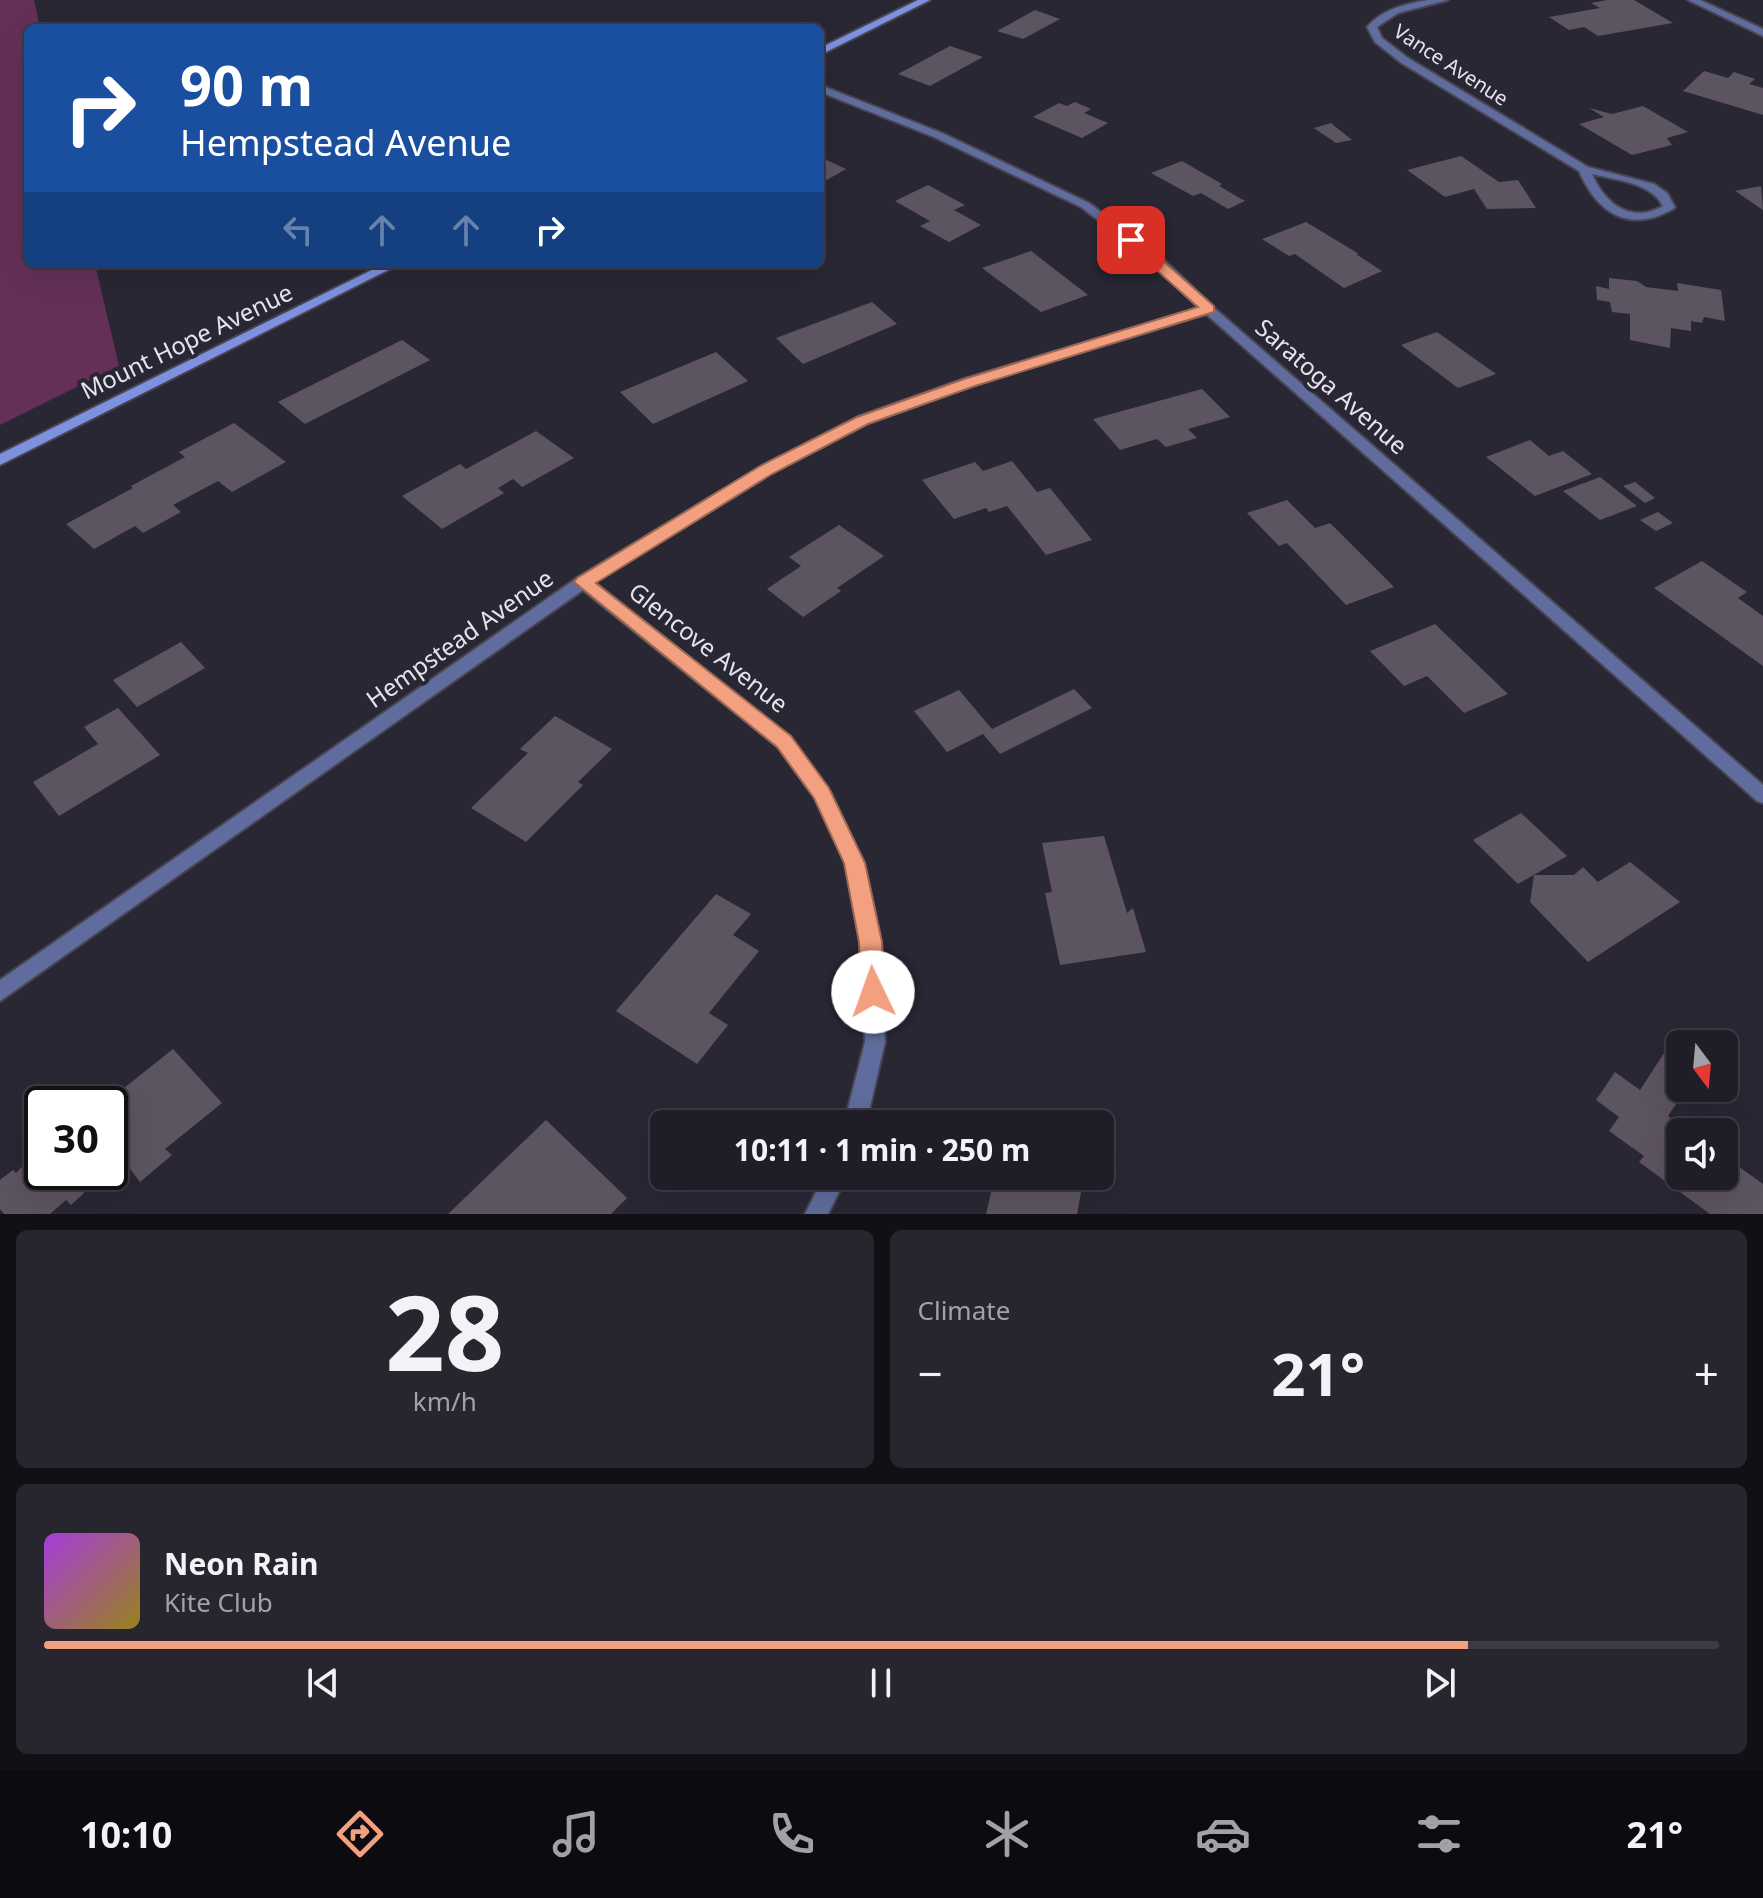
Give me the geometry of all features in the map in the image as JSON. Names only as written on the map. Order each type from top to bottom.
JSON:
[{"type":"street","points":[[824,50],[925,0]]},
{"type":"street","name":"Vance Avenue","points":[[1443,0],[1393,11],[1378,18],[1372,27],[1378,40],[1404,60],[1584,169],[1650,186],[1663,195],[1669,207],[1660,213],[1642,217],[1625,215],[1607,207],[1598,197],[1584,169]]},
{"type":"street","points":[[1693,0],[1763,33]]},
{"type":"street","name":"Saratoga Avenue","points":[[824,90],[938,135],[1085,205],[1154,257],[1208,309],[1763,796]]},
{"type":"street","name":"Mount Hope Avenue","points":[[0,460],[386,268]]},
{"type":"street","name":"Hempstead Avenue","points":[[0,992],[583,582],[766,470],[863,420],[969,382],[1208,309]]},
{"type":"street","name":"Glencove Avenue","points":[[583,582],[784,742],[822,794],[855,863],[871,942],[875,1042],[858,1110]]},
{"type":"street","points":[[816,1214],[829,1190]]},
{"type":"shaded area","points":[[0,0],[34,0],[39,24],[24,24],[24,268],[96,268],[119,366],[0,425]]},
{"type":"building","points":[[1634,0],[1673,23],[1598,36],[1584,27],[1569,30],[1549,17],[1600,8],[1591,3]]},
{"type":"building","points":[[1035,10],[1060,19],[1023,39],[997,31]]},
{"type":"building","points":[[950,46],[983,57],[930,86],[898,74]]},
{"type":"building","points":[[1704,71],[1728,78],[1734,72],[1755,79],[1749,84],[1763,88],[1763,115],[1683,91]]},
{"type":"building","points":[[1075,102],[1091,109],[1084,113],[1108,123],[1082,138],[1033,117],[1059,103],[1067,106]]},
{"type":"building","points":[[1643,106],[1688,132],[1667,138],[1672,145],[1632,155],[1579,124],[1604,117],[1589,108],[1612,114]]},
{"type":"building","points":[[1331,123],[1352,140],[1336,143],[1314,128]]},
{"type":"building","points":[[1461,156],[1499,182],[1518,180],[1536,208],[1487,209],[1474,189],[1445,197],[1407,170]]},
{"type":"building","points":[[824,159],[846,169],[825,181]]},
{"type":"building","points":[[1182,161],[1245,201],[1228,209],[1201,193],[1193,196],[1151,173]]},
{"type":"building","points":[[928,185],[965,205],[954,210],[981,225],[949,242],[920,226],[930,221],[895,201]]},
{"type":"building","points":[[1761,186],[1763,210],[1735,191]]},
{"type":"building","points":[[1306,222],[1382,271],[1344,288],[1295,254],[1289,256],[1262,239]]},
{"type":"building","points":[[1031,251],[1088,295],[1041,312],[982,268]]},
{"type":"building","points":[[1609,278],[1678,291],[1677,283],[1721,290],[1725,321],[1704,317],[1702,323],[1691,321],[1691,331],[1671,328],[1670,348],[1630,340],[1630,314],[1612,312],[1610,302],[1597,300],[1596,286],[1609,289]]},
{"type":"building","points":[[872,302],[897,324],[803,364],[776,338]]},
{"type":"building","points":[[1437,332],[1496,374],[1458,388],[1401,345]]},
{"type":"building","points":[[402,340],[430,360],[305,424],[278,402]]},
{"type":"building","points":[[716,352],[748,381],[653,424],[620,392]]},
{"type":"building","points":[[1202,389],[1230,417],[1188,429],[1197,438],[1166,447],[1157,439],[1120,450],[1093,419]]},
{"type":"building","points":[[234,423],[286,462],[232,492],[218,481],[173,505],[181,512],[143,533],[135,526],[94,549],[66,524],[185,457],[179,452]]},
{"type":"building","points":[[536,431],[574,458],[522,487],[513,479],[498,488],[504,493],[442,529],[402,496],[460,464],[466,469]]},
{"type":"building","points":[[1530,440],[1549,456],[1563,451],[1592,474],[1535,496],[1486,457]]},
{"type":"building","points":[[1012,461],[1037,492],[1050,488],[1092,540],[1046,555],[1007,506],[989,512],[986,508],[954,519],[922,480],[975,462],[983,471]]},
{"type":"building","points":[[1600,477],[1637,506],[1600,520],[1563,491]]},
{"type":"building","points":[[1635,482],[1655,498],[1645,503],[1623,486]]},
{"type":"building","points":[[1287,500],[1315,528],[1330,523],[1394,587],[1346,605],[1287,543],[1279,546],[1247,513]]},
{"type":"building","points":[[1658,512],[1673,523],[1656,531],[1640,520]]},
{"type":"building","points":[[839,525],[884,556],[837,588],[841,591],[803,617],[767,589],[801,566],[789,557]]},
{"type":"building","points":[[1702,561],[1747,592],[1738,598],[1763,616],[1763,666],[1654,588]]},
{"type":"building","points":[[1435,624],[1508,694],[1464,713],[1427,676],[1404,686],[1370,651]]},
{"type":"building","points":[[181,642],[205,668],[137,707],[113,680]]},
{"type":"building","points":[[1074,689],[1092,708],[1000,754],[983,734],[947,752],[914,711],[959,690],[992,729]]},
{"type":"building","points":[[118,708],[160,755],[59,816],[33,782],[98,744],[84,727]]},
{"type":"building","points":[[555,716],[612,749],[578,782],[583,785],[526,842],[471,808],[528,753],[520,749]]},
{"type":"building","points":[[1521,813],[1567,856],[1518,884],[1473,840]]},
{"type":"building","points":[[1104,836],[1127,913],[1133,908],[1146,952],[1060,965],[1045,893],[1052,892],[1042,843]]},
{"type":"building","points":[[1630,862],[1680,902],[1588,962],[1530,902],[1534,875],[1574,875],[1583,867],[1598,882]]},
{"type":"building","points":[[716,894],[751,914],[733,935],[759,951],[709,1013],[728,1025],[697,1064],[616,1011]]},
{"type":"building","points":[[173,1049],[222,1103],[165,1149],[172,1155],[140,1182],[128,1166],[127,1086]]},
{"type":"building","points":[[1666,1050],[1666,1102],[1678,1102],[1668,1116],[1671,1118],[1666,1118],[1666,1182],[1639,1162],[1644,1156],[1609,1131],[1619,1117],[1596,1100],[1615,1072],[1640,1090]]},
{"type":"building","points":[[546,1120],[627,1198],[611,1214],[448,1214]]},
{"type":"building","points":[[24,1165],[24,1190],[82,1190],[84,1193],[71,1205],[66,1200],[50,1214],[4,1214],[0,1209],[0,1180],[13,1170],[16,1173]]},
{"type":"building","points":[[1738,1166],[1763,1184],[1763,1214],[1710,1214],[1677,1190],[1738,1190]]},
{"type":"building","points":[[992,1190],[1081,1190],[1077,1214],[986,1214]]},
{"type":"route","points":[[873,992],[871,942],[855,863],[822,794],[784,742],[583,582],[766,470],[863,420],[969,382],[1208,309],[1154,257],[1131,240]]}]
